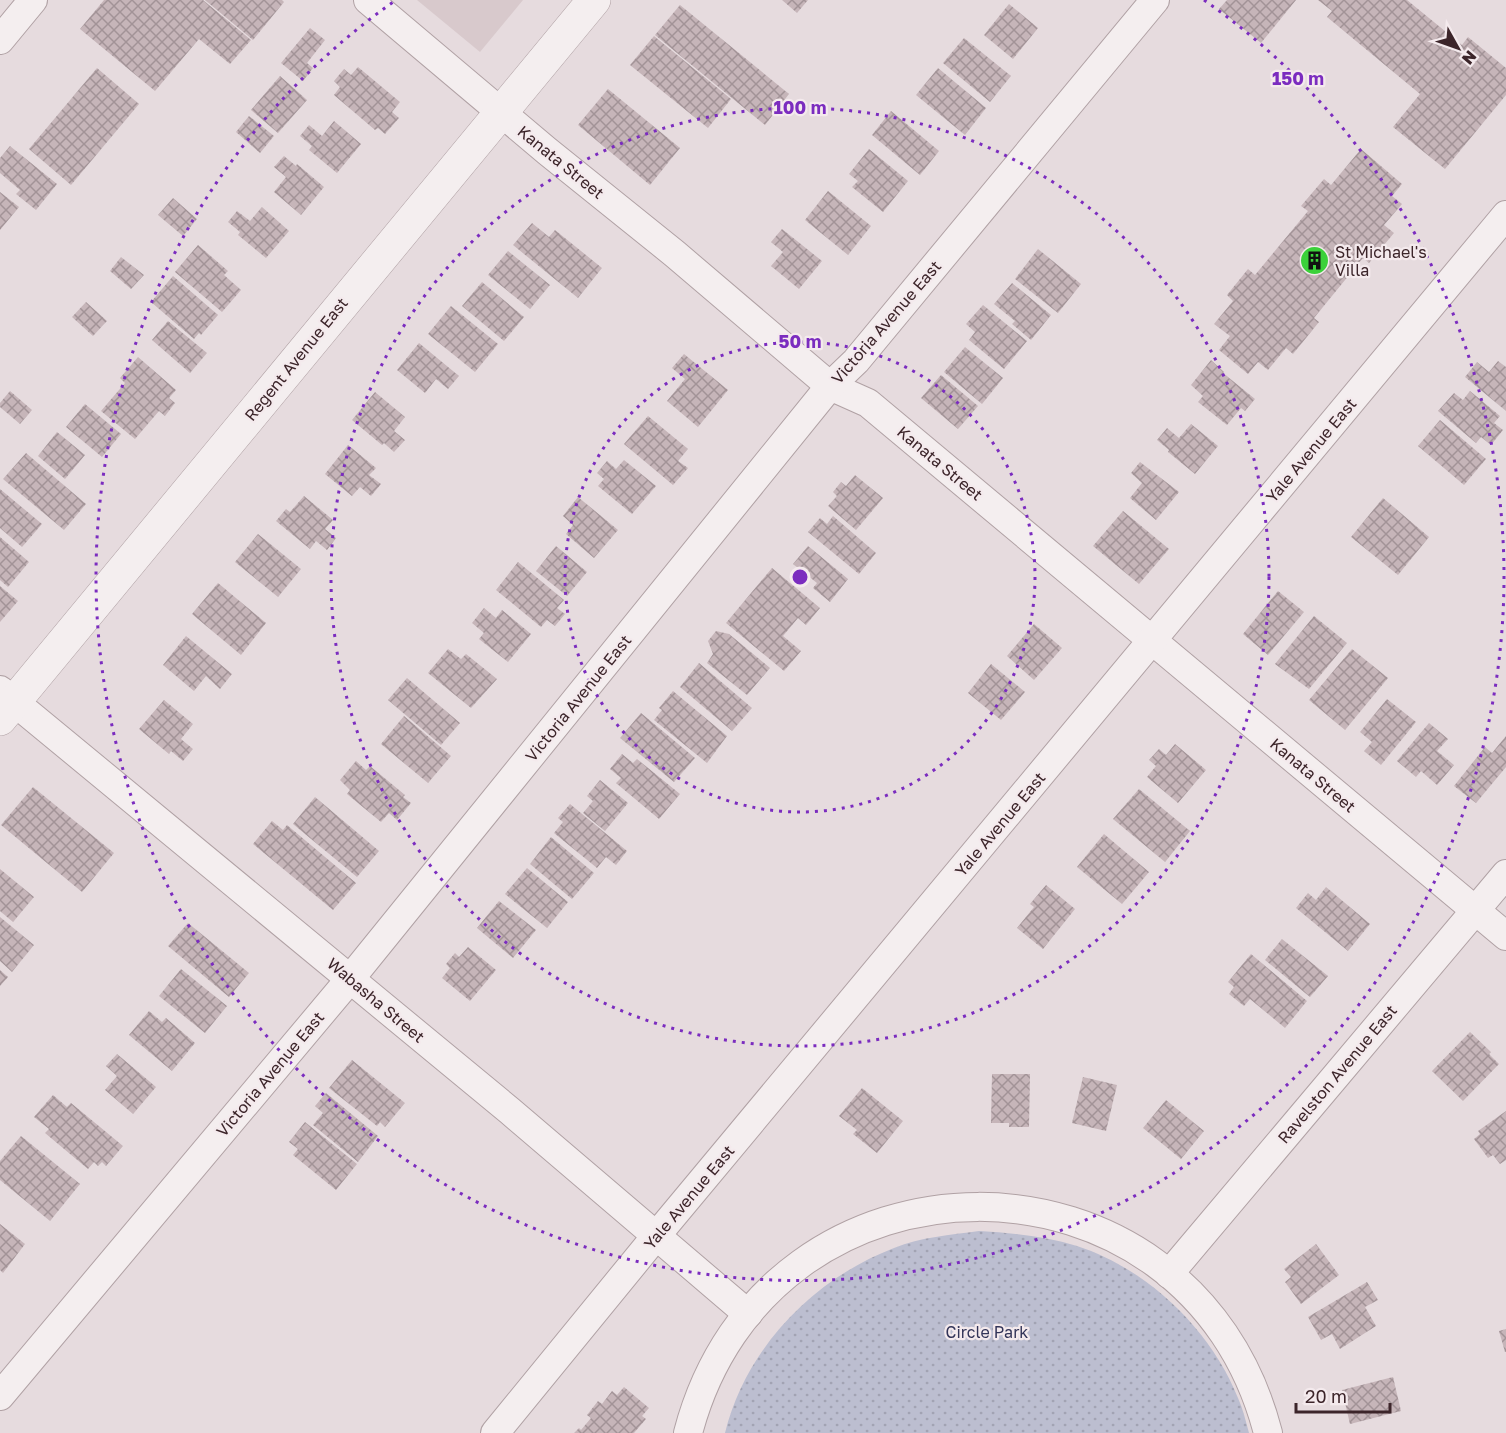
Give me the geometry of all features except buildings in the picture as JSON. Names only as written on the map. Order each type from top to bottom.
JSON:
[{"type":"street","points":[[0,40],[33,0]]},
{"type":"street","name":"Kanata Street","points":[[368,0],[684,261],[830,386],[868,403],[1506,936]]},
{"type":"street","name":"Regent Avenue East","points":[[5,704],[594,0]]},
{"type":"street","name":"Victoria Avenue East","points":[[0,1396],[350,979],[830,386],[856,361],[1155,0]]},
{"type":"street","name":"Yale Avenue East","points":[[495,1433],[656,1236],[1506,215]]},
{"type":"street","name":"Wabasha Street","points":[[5,704],[350,979],[510,1111],[748,1314]]},
{"type":"street","name":"Ravelston Avenue East","points":[[1169,1274],[1506,874]]},
{"type":"street","points":[[688,1433],[696,1406],[718,1358],[748,1314],[790,1273],[839,1240],[893,1218],[921,1211],[980,1205],[1009,1207],[1066,1218],[1120,1241],[1169,1274],[1207,1311],[1238,1356],[1257,1397],[1268,1433]]},
{"type":"shaded area","points":[[417,0],[523,0],[480,52]]},
{"type":"green space","name":"Circle Park","points":[[979,1231],[1028,1236],[1077,1246],[1103,1256],[1152,1286],[1194,1326],[1211,1349],[1238,1398],[1249,1433],[725,1433],[735,1402],[766,1345],[810,1298],[836,1278],[864,1261],[904,1244]]},
{"type":"place","name":"St Michael's Villa","points":[[1314,261]]}]
